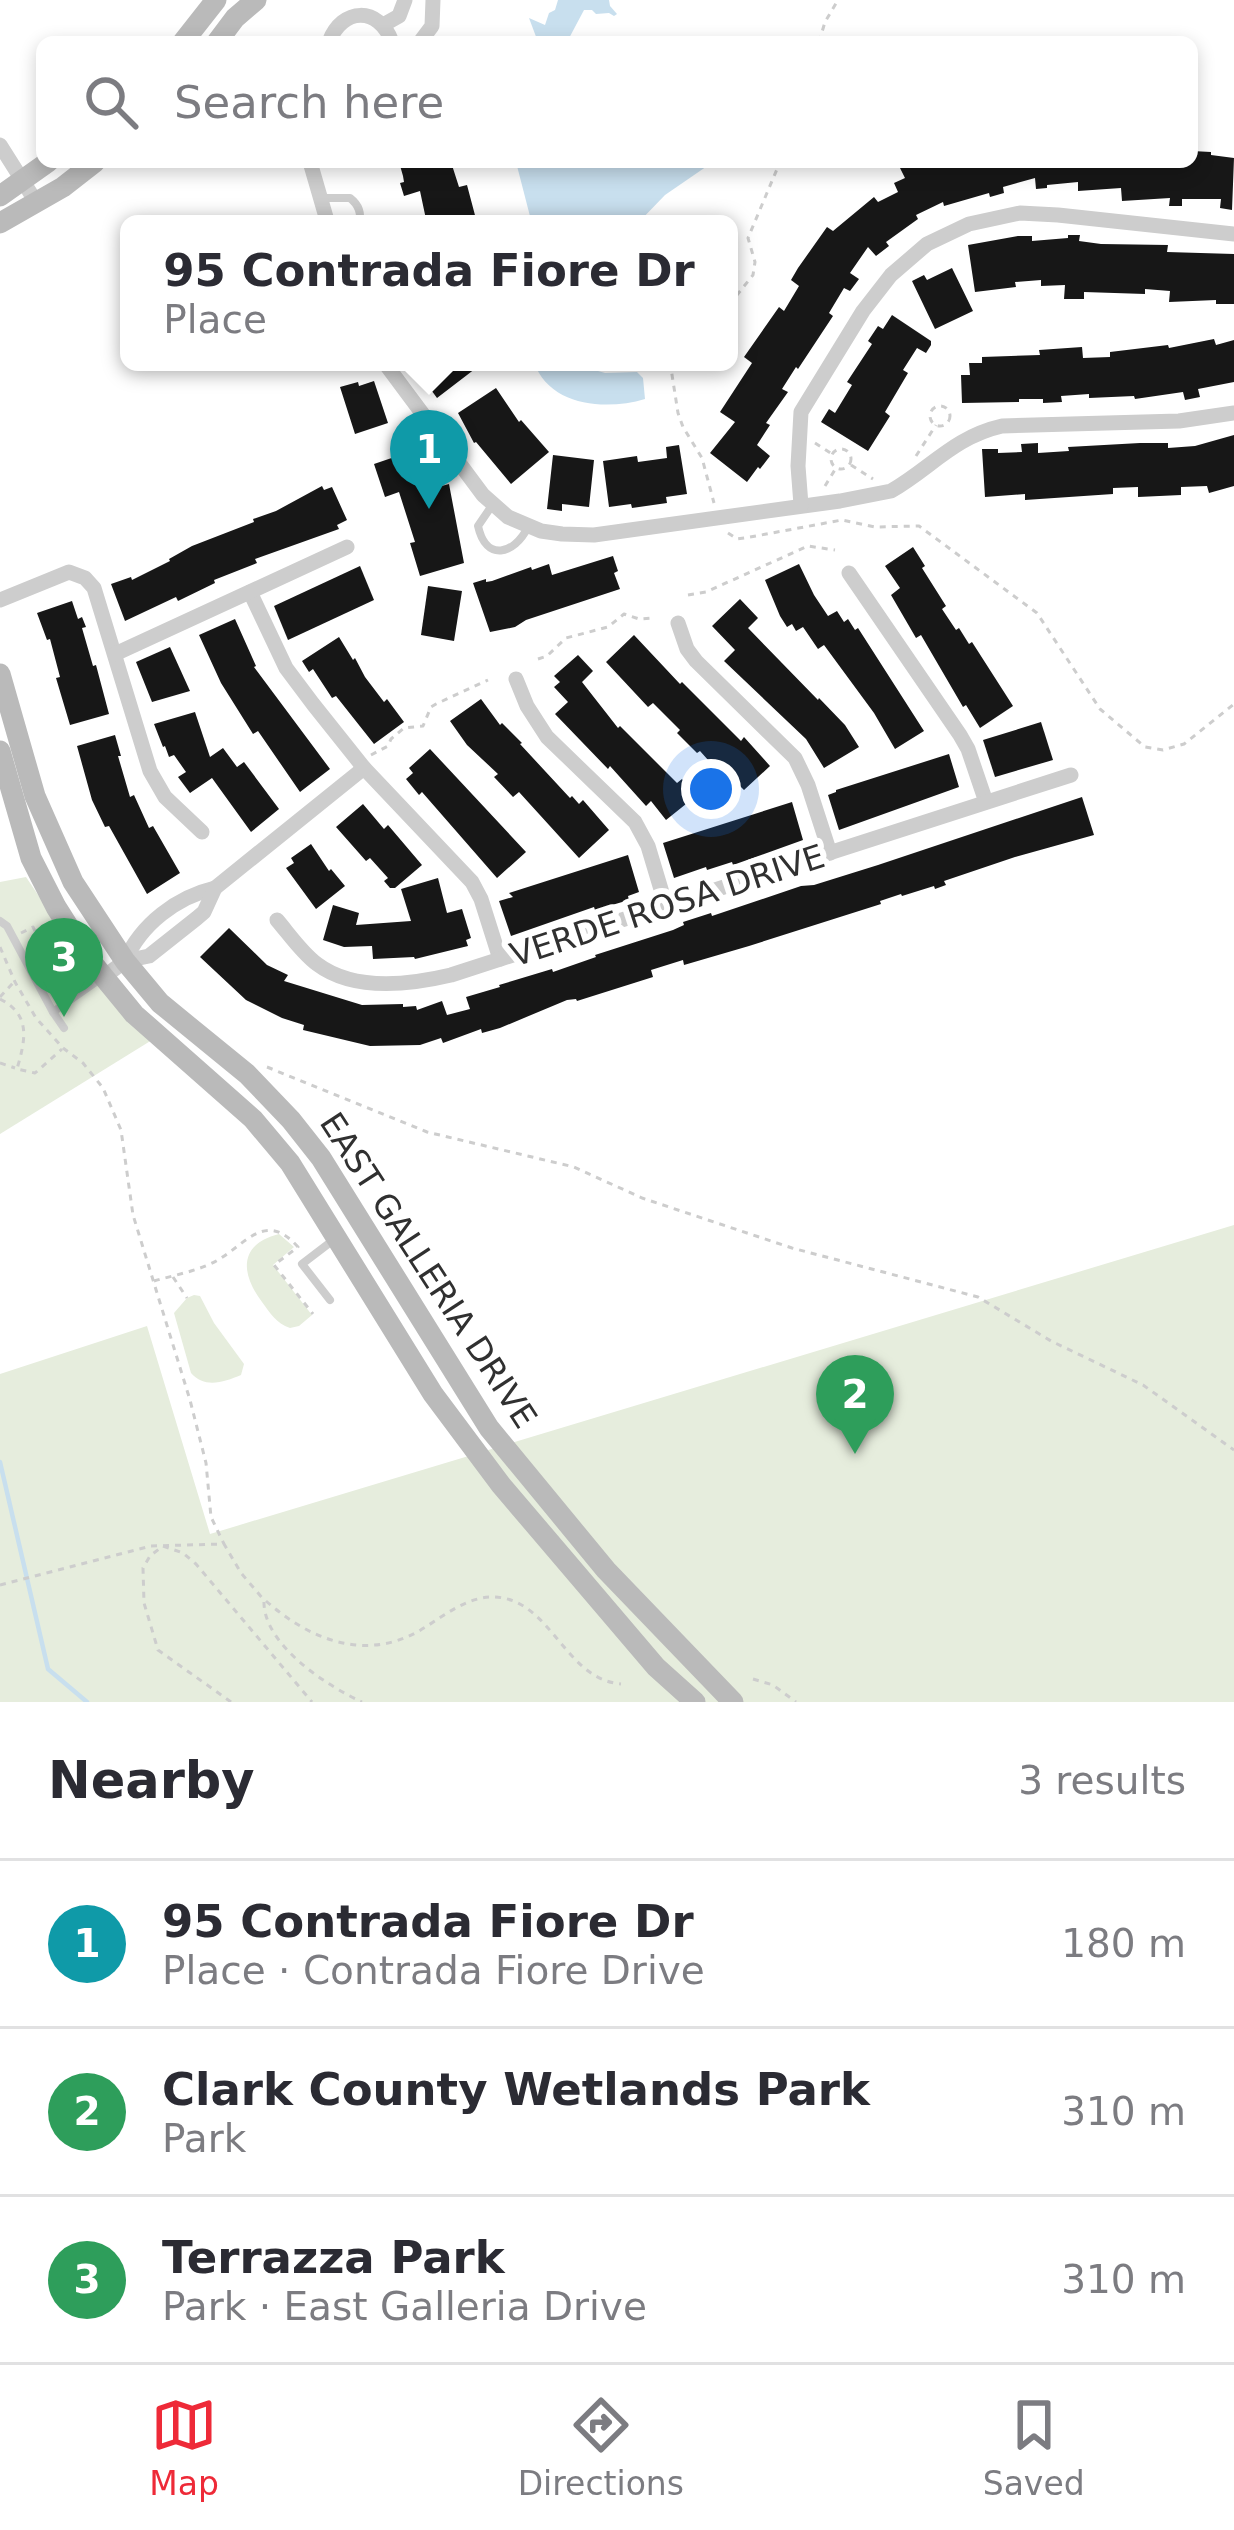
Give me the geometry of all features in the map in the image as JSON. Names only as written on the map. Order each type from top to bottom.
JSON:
[{"type":"main road","points":[[188,36],[216,0]]},
{"type":"main road","points":[[222,36],[256,0]]},
{"type":"main road","points":[[0,196],[39,168]]},
{"type":"main road","points":[[0,223],[86,168]]},
{"type":"main road","name":"EAST GALLERIA DRIVE","points":[[1,683],[35,796],[73,882],[125,961],[160,1003],[234,1063],[291,1120],[321,1158],[489,1428],[606,1570],[733,1702]]},
{"type":"main road","name":"EAST GALLERIA DRIVE","points":[[0,752],[15,825],[56,907],[104,976],[134,1013],[253,1119],[290,1163],[434,1394],[501,1485],[656,1667],[695,1702]]},
{"type":"main road","points":[[15,825],[44,816]]},
{"type":"main road","points":[[337,1237],[361,1222]]},
{"type":"street","points":[[383,25],[399,16],[405,0]]},
{"type":"street","points":[[425,36],[432,26],[433,0]]},
{"type":"street","points":[[331,36],[352,17],[368,16],[383,25],[389,36]]},
{"type":"street","points":[[0,146],[37,202]]},
{"type":"street","points":[[312,168],[325,215]]},
{"type":"street","points":[[801,505],[801,412],[863,311],[891,274],[927,244],[969,224],[1020,214],[1234,234]]},
{"type":"street","points":[[391,371],[493,504],[508,517],[562,535],[595,535],[891,490],[950,446],[978,431],[1001,426],[1179,421],[1234,413]]},
{"type":"street","points":[[115,653],[347,547]]},
{"type":"street","points":[[0,600],[69,572],[79,574],[94,588],[150,771],[165,796],[202,832]]},
{"type":"street","points":[[849,573],[960,735],[986,802]]},
{"type":"street","points":[[250,592],[286,668],[472,882],[500,959]]},
{"type":"street","points":[[678,623],[696,661],[795,758],[830,853]]},
{"type":"street","points":[[516,679],[547,737],[635,822],[648,846],[666,905]]},
{"type":"street","points":[[104,976],[125,961],[135,938],[182,899],[215,888],[367,762]]},
{"type":"street","name":"VERDE ROSA DRIVE","points":[[277,920],[316,964],[340,976],[367,982],[423,982],[1071,775]]},
{"type":"lane","points":[[320,199],[350,197],[361,215]]},
{"type":"lane","points":[[493,504],[478,526],[488,547],[511,549],[529,526]]},
{"type":"lane","points":[[0,921],[64,1028]]},
{"type":"lane","points":[[53,1012],[104,976]]},
{"type":"lane","points":[[330,1300],[302,1264],[337,1237]]},
{"type":"path","points":[[821,36],[838,0]]},
{"type":"path","points":[[738,293],[753,274],[755,262],[748,238],[777,168]]},
{"type":"path","points":[[672,371],[680,421],[702,458],[726,532],[737,538],[842,520],[875,527],[919,526],[1037,613],[1100,709],[1145,747],[1163,750],[1184,744],[1234,704]]},
{"type":"path","points":[[945,407],[948,422],[936,424],[930,416],[933,410],[945,407]]},
{"type":"path","points":[[948,422],[959,428]]},
{"type":"path","points":[[908,468],[936,424]]},
{"type":"path","points":[[814,442],[832,454]]},
{"type":"path","points":[[845,450],[849,464],[836,468],[832,454],[845,450]]},
{"type":"path","points":[[849,464],[878,482]]},
{"type":"path","points":[[825,486],[836,468]]},
{"type":"path","points":[[688,595],[718,587],[808,546],[835,550]]},
{"type":"path","points":[[538,659],[548,656],[566,638],[608,627],[624,614],[652,619]]},
{"type":"path","points":[[367,762],[404,728],[423,726],[431,707],[488,680]]},
{"type":"path","points":[[20,933],[33,928],[62,985]]},
{"type":"path","points":[[0,947],[36,1018],[103,1088],[122,1130],[133,1215],[190,1400],[206,1463],[212,1517],[241,1573],[264,1600],[305,1631],[327,1640],[377,1644],[415,1634],[475,1599],[507,1599],[536,1615],[595,1677],[621,1684]]},
{"type":"path","points":[[15,982],[0,998],[13,1006],[22,1024],[25,1040],[17,1069]]},
{"type":"path","points":[[0,1063],[35,1073],[62,1048]]},
{"type":"path","points":[[256,1064],[428,1132],[574,1166],[642,1198],[792,1248],[978,1298],[1051,1341],[1143,1385],[1234,1450]]},
{"type":"path","points":[[152,1281],[216,1261],[271,1228],[298,1247],[274,1265],[313,1314]]},
{"type":"path","points":[[278,1269],[290,1260],[302,1264]]},
{"type":"path","points":[[172,1276],[187,1298]]},
{"type":"path","points":[[0,1585],[137,1550],[224,1544]]},
{"type":"path","points":[[164,1546],[143,1568],[144,1603],[158,1650],[231,1702]]},
{"type":"path","points":[[164,1546],[196,1564],[312,1702]]},
{"type":"path","points":[[264,1600],[267,1620],[300,1662],[320,1680],[362,1702]]},
{"type":"path","points":[[753,1679],[773,1685],[796,1702]]},
{"type":"green space","points":[[26,877],[104,993],[152,1040],[0,1134],[0,882]]},
{"type":"green space","points":[[1234,1225],[1234,1702],[0,1702],[0,1374],[147,1326],[210,1534]]},
{"type":"green space","points":[[279,1234],[294,1247],[273,1265],[312,1315],[290,1328],[268,1310],[247,1270],[256,1245]]},
{"type":"green space","points":[[194,1295],[200,1296],[244,1364],[241,1375],[208,1383],[191,1373],[174,1313]]},
{"type":"water","points":[[558,0],[609,0],[617,14],[584,10],[570,36],[536,36],[529,18],[545,25]]},
{"type":"water","points":[[518,168],[704,168],[646,215],[530,215]]},
{"type":"water","points":[[538,371],[637,372],[643,378],[645,399],[580,402]]},
{"type":"building","points":[[1198,151],[1234,158],[1232,210],[1220,208],[1221,199],[1182,199],[1182,206],[1169,206],[1170,198],[1122,201],[1121,188],[1078,191],[1078,182],[1036,189],[1035,178],[1003,187],[1004,193],[944,206],[943,202],[916,215],[918,219],[886,242],[889,246],[876,256],[868,247],[850,273],[859,279],[850,291],[844,288],[829,313],[833,316],[782,389],[788,392],[757,445],[770,456],[747,482],[710,453],[735,422],[720,412],[752,363],[744,357],[779,307],[784,311],[799,286],[791,280],[827,227],[833,231],[874,197],[878,202],[898,192],[894,183],[905,178],[900,168],[1198,168]]},
{"type":"building","points":[[400,168],[453,168],[459,187],[467,185],[475,215],[425,215],[420,191],[404,196],[400,183],[404,182]]},
{"type":"building","points":[[1068,235],[1101,244],[1168,245],[1167,252],[1234,254],[1234,304],[1169,302],[1170,291],[1145,289],[1145,294],[1084,292],[1084,299],[1064,299],[1065,285],[1041,286],[1041,280],[975,292],[968,245],[1018,236],[1032,236],[1032,241]]},
{"type":"building","points":[[952,268],[973,311],[935,329],[912,281],[924,275],[927,280]]},
{"type":"building","points":[[892,315],[931,345],[926,353],[917,348],[903,370],[908,373],[885,412],[890,416],[868,451],[821,422],[829,409],[835,413],[852,385],[847,382],[872,344],[868,341]]},
{"type":"building","points":[[1214,339],[1216,345],[1234,340],[1234,382],[1198,389],[1200,397],[1185,400],[1183,392],[1135,399],[1089,398],[1089,394],[1061,396],[1062,402],[962,403],[961,375],[970,375],[969,363],[982,363],[982,357],[1040,355],[1039,350],[1082,347],[1083,358],[1110,357],[1110,352]]},
{"type":"building","points":[[425,371],[472,371],[437,398],[429,387],[431,379]]},
{"type":"building","points":[[374,381],[388,423],[355,434],[340,387]]},
{"type":"building","points":[[496,388],[519,422],[549,452],[511,484],[474,443],[458,413]]},
{"type":"building","points":[[1234,435],[1234,486],[1209,493],[1207,486],[1181,487],[1181,495],[1138,497],[1138,487],[1113,488],[1113,494],[1025,500],[1025,494],[985,497],[982,449],[1022,452],[1021,444],[1038,443],[1038,453],[1140,443],[1168,443],[1168,448]]},
{"type":"building","points":[[679,445],[687,494],[666,497],[667,503],[609,507],[603,461],[667,458],[666,447]]},
{"type":"building","points":[[421,448],[431,489],[449,484],[464,563],[420,576],[399,492],[385,497],[374,464]]},
{"type":"building","points":[[553,455],[594,460],[589,507],[562,504],[562,511],[547,509]]},
{"type":"building","points":[[322,486],[324,490],[332,487],[347,520],[337,525],[339,529],[255,559],[257,563],[178,601],[176,597],[125,621],[111,584],[132,580],[192,546],[254,522]]},
{"type":"building","points":[[913,547],[946,606],[942,609],[956,630],[972,642],[1013,706],[980,728],[891,595],[900,588],[885,566]]},
{"type":"building","points":[[613,556],[620,589],[490,632],[473,583],[549,564],[552,575]]},
{"type":"building","points":[[799,564],[828,616],[837,611],[844,622],[848,619],[858,628],[924,731],[895,749],[824,645],[818,649],[803,627],[796,631],[792,624],[787,627],[765,580]]},
{"type":"building","points":[[360,566],[374,600],[288,640],[274,606]]},
{"type":"building","points":[[428,586],[462,591],[454,641],[421,635]]},
{"type":"building","points":[[740,599],[758,618],[748,628],[845,725],[859,747],[824,768],[806,739],[724,661],[735,650],[712,626]]},
{"type":"building","points":[[72,601],[86,627],[82,628],[109,714],[70,725],[50,639],[37,613]]},
{"type":"building","points":[[235,619],[254,667],[330,769],[300,792],[258,731],[253,734],[221,683],[199,635]]},
{"type":"building","points":[[634,635],[770,766],[744,790],[738,784],[733,788],[653,703],[648,707],[606,662]]},
{"type":"building","points":[[339,637],[384,702],[387,699],[404,722],[374,744],[302,661]]},
{"type":"building","points":[[170,647],[190,691],[152,702],[136,662]]},
{"type":"building","points":[[578,655],[593,671],[582,682],[618,728],[677,783],[682,779],[696,796],[666,820],[651,801],[646,806],[555,714],[568,702],[554,687],[560,682],[554,676]]},
{"type":"building","points":[[481,699],[570,798],[579,804],[583,800],[609,830],[579,858],[519,792],[513,797],[494,777],[498,774],[450,721]]},
{"type":"building","points":[[195,712],[210,757],[223,748],[237,767],[244,762],[279,809],[251,832],[212,778],[190,793],[178,777],[186,772],[163,747],[154,724]]},
{"type":"building","points":[[1041,722],[1053,760],[995,777],[983,740]]},
{"type":"building","points":[[115,735],[130,797],[134,795],[149,828],[153,826],[180,873],[147,894],[92,800],[77,746]]},
{"type":"building","points":[[430,749],[526,852],[497,878],[406,779],[413,773],[409,768]]},
{"type":"building","points":[[949,754],[959,787],[839,830],[828,795]]},
{"type":"building","points":[[1082,797],[1094,835],[749,946],[651,970],[653,977],[567,1000],[500,1028],[482,1033],[481,1029],[443,1043],[441,1038],[420,1045],[370,1046],[303,1030],[304,1025],[246,1000],[200,957],[229,928],[267,965],[288,975],[284,981],[362,1005],[403,1004],[417,1010],[442,1001],[447,1015],[470,1009],[466,997],[499,985],[553,972],[673,930],[683,922],[878,865]]},
{"type":"building","points":[[792,802],[803,840],[733,865],[706,867],[674,878],[663,843]]},
{"type":"building","points":[[363,804],[422,865],[395,888],[336,827]]},
{"type":"building","points":[[311,844],[345,886],[316,909],[286,868],[294,863],[291,858]]},
{"type":"building","points":[[628,855],[639,892],[628,896],[629,900],[511,936],[499,901],[513,897],[509,893]]},
{"type":"building","points":[[438,878],[447,913],[462,909],[471,938],[466,940],[468,946],[415,959],[373,959],[372,946],[344,947],[323,940],[333,905],[359,913],[356,925],[411,921],[401,889]]},
{"type":"waterway","points":[[0,1462],[48,1669],[87,1702]]},
{"type":"place","name":"95 Contrada Fiore Dr","points":[[429,509]]},
{"type":"place","name":"Terrazza Park","points":[[64,1017]]},
{"type":"place","name":"Clark County Wetlands Park","points":[[855,1454]]}]
